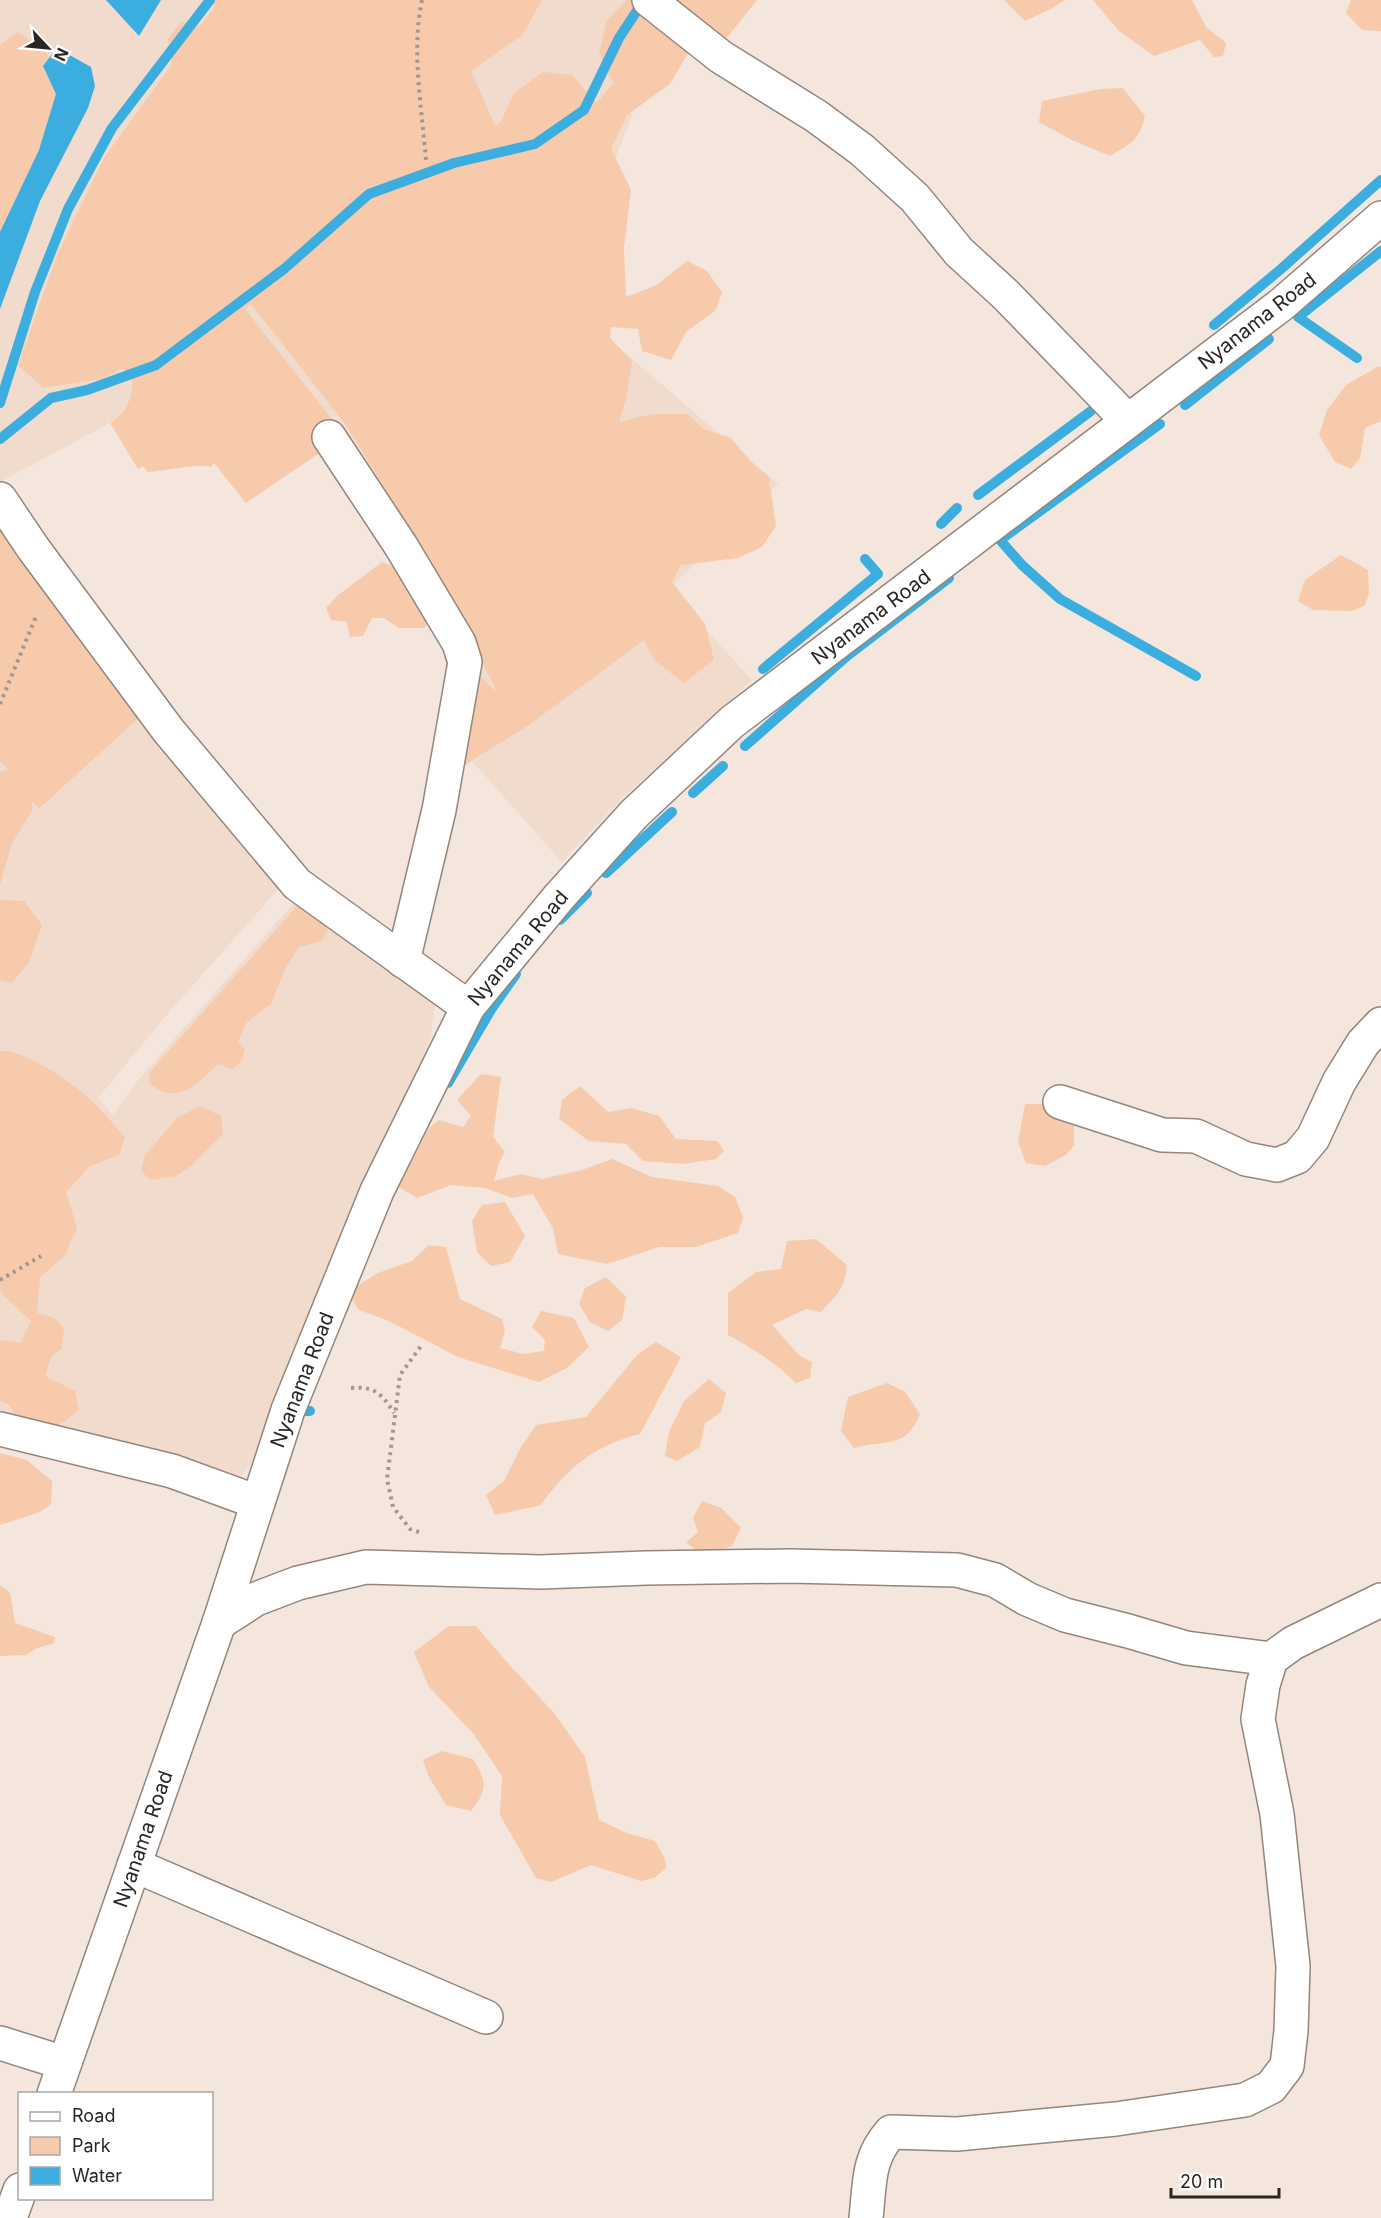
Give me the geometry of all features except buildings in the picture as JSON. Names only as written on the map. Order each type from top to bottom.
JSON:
[{"type":"street","points":[[649,0],[721,57],[816,116],[862,150],[915,198],[959,252],[1006,295],[1128,421]]},
{"type":"street","name":"Nyanama Road","points":[[55,2092],[219,1623],[288,1410],[377,1191],[468,1007],[560,897],[634,814],[732,722],[1282,303],[1381,218]]},
{"type":"street","points":[[329,437],[401,546],[459,643],[465,662],[439,810],[403,961]]},
{"type":"street","points":[[0,499],[52,574],[168,730],[297,884],[468,1007]]},
{"type":"street","points":[[1060,1102],[1162,1135],[1196,1136],[1246,1159],[1277,1165],[1298,1157],[1313,1138],[1339,1082],[1363,1044],[1381,1024]]},
{"type":"street","points":[[0,1429],[172,1471],[257,1502]]},
{"type":"street","points":[[219,1623],[256,1599],[298,1583],[366,1567],[540,1572],[790,1566],[957,1570],[995,1580],[1027,1599],[1065,1615],[1128,1630],[1186,1648],[1272,1659]]},
{"type":"street","points":[[866,2218],[873,2160],[879,2145],[891,2132],[957,2134],[1116,2119],[1245,2100],[1271,2087],[1287,2066],[1291,2031],[1293,1966],[1277,1814],[1258,1719],[1263,1685],[1272,1659],[1293,1643],[1381,1600]]},
{"type":"street","points":[[134,1865],[486,2017]]},
{"type":"street","points":[[0,2043],[64,2063]]},
{"type":"street","points":[[10,2218],[18,2196]]},
{"type":"path","points":[[422,0],[419,14],[418,69],[426,160]]},
{"type":"path","points":[[0,704],[14,675],[52,574]]},
{"type":"path","points":[[0,1280],[41,1256]]},
{"type":"path","points":[[421,1346],[400,1375],[387,1479],[393,1507],[410,1529],[421,1533]]},
{"type":"path","points":[[351,1388],[371,1389],[384,1398],[394,1414]]},
{"type":"shaded area","points":[[0,0],[677,0],[561,298],[778,484],[670,588],[752,680],[624,796],[562,862],[472,761],[529,725],[476,673],[344,436],[154,399],[0,482]]},
{"type":"shaded area","points":[[141,716],[281,886],[169,1012],[98,1098],[113,1115],[139,1079],[292,905],[299,901],[420,992],[435,1006],[430,1039],[284,1376],[251,1463],[238,1479],[0,1417],[0,761],[40,809]]},
{"type":"green space","points":[[213,0],[542,0],[522,35],[471,71],[495,126],[501,122],[514,93],[543,72],[572,75],[597,103],[613,83],[599,53],[607,20],[627,0],[639,0],[673,11],[677,0],[757,0],[709,60],[692,47],[670,84],[627,115],[611,149],[631,190],[624,248],[626,297],[657,285],[687,261],[707,271],[722,292],[716,310],[686,332],[671,360],[642,351],[638,329],[611,327],[610,338],[632,361],[626,399],[619,422],[652,414],[687,414],[704,429],[731,438],[754,465],[769,477],[776,526],[762,547],[738,558],[681,565],[672,582],[705,624],[714,660],[684,683],[654,660],[644,640],[529,725],[457,770],[476,673],[497,692],[441,580],[346,425],[251,304],[245,309],[342,432],[318,454],[246,503],[214,463],[211,467],[148,472],[143,466],[138,469],[110,423],[124,411],[131,396],[133,383],[123,368],[101,379],[43,388],[18,365],[58,253],[104,158],[172,64],[168,39],[181,22],[200,26],[215,7]]},
{"type":"green space","points":[[1004,0],[1065,0],[1025,21]]},
{"type":"green space","points":[[1093,0],[1192,0],[1206,27],[1226,43],[1223,56],[1214,57],[1200,40],[1154,56],[1119,31]]},
{"type":"green space","points":[[1351,0],[1381,0],[1381,31],[1362,30],[1346,13]]},
{"type":"green space","points":[[18,32],[43,50],[61,70],[62,106],[0,243],[0,45]]},
{"type":"green space","points":[[1123,88],[1145,116],[1134,140],[1110,156],[1072,140],[1039,122],[1042,101],[1100,89]]},
{"type":"green space","points":[[1379,366],[1381,367],[1381,421],[1365,428],[1360,458],[1351,469],[1335,462],[1319,435],[1327,410],[1346,385]]},
{"type":"green space","points":[[0,521],[141,716],[39,809],[32,801],[32,811],[12,843],[0,885],[0,771],[8,770],[0,761]]},
{"type":"green space","points":[[1341,555],[1368,570],[1369,593],[1365,605],[1353,611],[1313,610],[1298,601],[1305,580]]},
{"type":"green space","points":[[382,562],[399,568],[431,615],[425,628],[399,628],[384,618],[372,618],[363,636],[350,637],[347,622],[331,620],[326,608],[337,596]]},
{"type":"green space","points":[[0,900],[24,901],[42,925],[29,962],[12,983],[0,980]]},
{"type":"green space","points":[[296,907],[316,910],[330,925],[322,941],[299,947],[285,969],[271,1004],[246,1023],[238,1042],[245,1049],[242,1061],[232,1069],[218,1064],[195,1085],[178,1093],[159,1090],[149,1083],[150,1072]]},
{"type":"green space","points":[[0,1051],[23,1056],[50,1069],[93,1102],[125,1137],[119,1155],[90,1166],[66,1192],[77,1228],[65,1255],[40,1277],[37,1313],[53,1317],[64,1329],[62,1348],[51,1357],[45,1376],[75,1391],[79,1409],[52,1427],[20,1424],[10,1406],[0,1400],[0,1340],[21,1343],[31,1321],[1,1293],[0,1289]]},
{"type":"green space","points":[[481,1074],[501,1077],[493,1137],[505,1152],[494,1181],[521,1174],[542,1179],[582,1170],[612,1159],[652,1177],[718,1186],[735,1197],[743,1218],[738,1233],[696,1247],[659,1247],[607,1264],[558,1254],[553,1228],[533,1194],[512,1198],[485,1188],[451,1185],[417,1198],[399,1187],[429,1128],[439,1120],[463,1127],[471,1116],[457,1100]]},
{"type":"green space","points":[[580,1086],[608,1112],[631,1108],[659,1116],[676,1139],[717,1141],[724,1151],[716,1159],[683,1164],[643,1161],[626,1144],[589,1141],[559,1119],[562,1100]]},
{"type":"green space","points":[[1025,1104],[1049,1104],[1074,1120],[1074,1145],[1066,1155],[1045,1166],[1026,1163],[1018,1142]]},
{"type":"green space","points":[[200,1106],[221,1116],[223,1134],[191,1166],[176,1176],[151,1180],[141,1171],[145,1155],[177,1118]]},
{"type":"green space","points":[[505,1202],[525,1236],[510,1262],[491,1266],[477,1252],[472,1221],[482,1205]]},
{"type":"green space","points":[[816,1239],[847,1265],[846,1274],[836,1296],[821,1312],[806,1309],[772,1325],[800,1356],[812,1362],[810,1378],[796,1383],[764,1357],[728,1335],[728,1293],[756,1272],[781,1269],[787,1241]]},
{"type":"green space","points":[[429,1245],[446,1247],[460,1299],[502,1319],[505,1331],[500,1348],[523,1354],[544,1351],[545,1340],[532,1327],[541,1311],[574,1318],[589,1347],[567,1368],[539,1382],[458,1357],[389,1321],[359,1310],[347,1292],[378,1273],[412,1261]]},
{"type":"green space","points":[[606,1277],[626,1297],[622,1320],[608,1331],[590,1322],[579,1304],[585,1288]]},
{"type":"green space","points":[[656,1342],[681,1357],[640,1434],[609,1445],[583,1460],[561,1480],[541,1505],[495,1515],[486,1495],[504,1481],[520,1449],[536,1425],[586,1417],[637,1355]]},
{"type":"green space","points":[[709,1379],[726,1393],[721,1412],[705,1423],[700,1447],[677,1461],[665,1456],[669,1432],[684,1401]]},
{"type":"green space","points":[[887,1383],[905,1392],[920,1414],[908,1433],[901,1438],[854,1448],[841,1431],[848,1397]]},
{"type":"green space","points":[[0,1453],[27,1460],[52,1481],[51,1504],[40,1512],[0,1525]]},
{"type":"green space","points":[[702,1501],[721,1508],[741,1528],[732,1546],[703,1553],[686,1542],[698,1532],[693,1518]]},
{"type":"green space","points":[[0,1585],[10,1593],[15,1623],[55,1637],[54,1643],[35,1649],[26,1655],[0,1656]]},
{"type":"green space","points":[[449,1626],[476,1626],[554,1713],[585,1757],[599,1820],[627,1833],[655,1841],[665,1859],[666,1868],[654,1878],[641,1881],[591,1865],[551,1882],[536,1878],[500,1815],[502,1776],[473,1733],[429,1687],[414,1652]]},
{"type":"green space","points":[[442,1751],[473,1759],[481,1774],[483,1791],[471,1811],[446,1805],[429,1777],[423,1760]]},
{"type":"water","points":[[106,0],[161,0],[139,36]]},
{"type":"water","points":[[57,48],[91,67],[95,86],[88,108],[40,201],[0,309],[0,232],[39,150],[56,94],[43,66]]},
{"type":"waterway","points":[[0,403],[35,292],[68,209],[112,128],[210,0]]},
{"type":"waterway","points":[[0,439],[51,398],[87,390],[156,365],[284,269],[369,194],[454,163],[535,144],[584,110],[619,38],[644,0]]},
{"type":"waterway","points":[[1214,325],[1381,180]]},
{"type":"waterway","points":[[1357,358],[1298,317],[1381,251]]},
{"type":"waterway","points":[[1185,405],[1269,339]]},
{"type":"waterway","points":[[978,495],[1091,411]]},
{"type":"waterway","points":[[1160,424],[1000,540],[1022,565],[1060,599],[1196,676]]},
{"type":"waterway","points":[[941,524],[957,508]]},
{"type":"waterway","points":[[763,669],[878,574],[865,559]]},
{"type":"waterway","points":[[745,746],[847,656],[949,578]]},
{"type":"waterway","points":[[693,793],[723,766]]},
{"type":"waterway","points":[[606,873],[672,812]]},
{"type":"waterway","points":[[560,920],[587,893]]},
{"type":"waterway","points":[[448,1083],[492,1008],[516,974]]},
{"type":"waterway","points":[[305,1400],[302,1407],[304,1411],[310,1411]]}]
